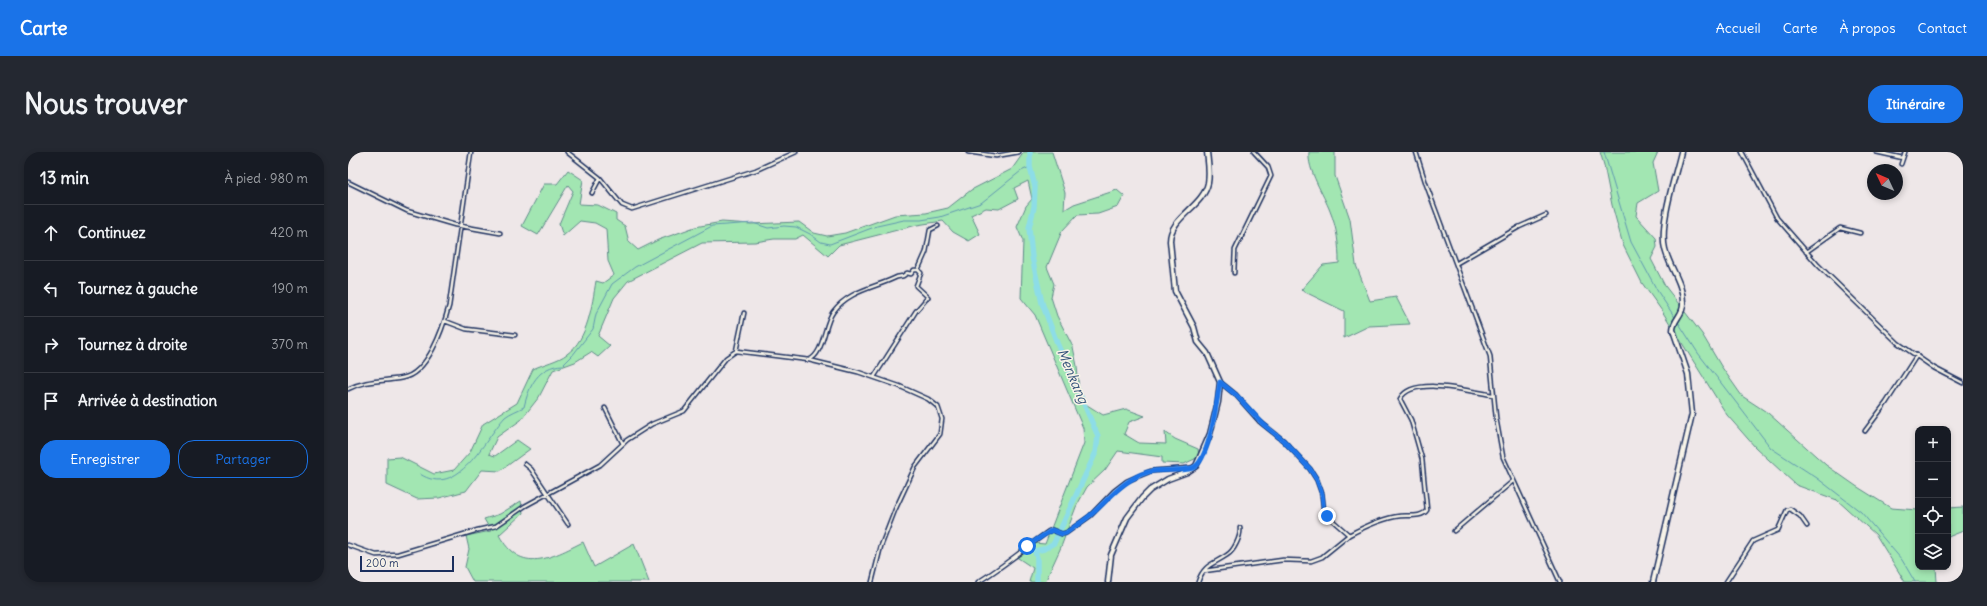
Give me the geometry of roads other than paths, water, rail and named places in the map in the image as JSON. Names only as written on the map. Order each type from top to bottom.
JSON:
[{"type":"street","points":[[348,388],[367,381],[404,378],[414,373],[426,360],[445,321],[452,291],[471,152]]},
{"type":"street","points":[[567,152],[600,178],[622,205],[632,209],[756,170],[796,152]]},
{"type":"street","points":[[968,152],[996,156],[1020,152]]},
{"type":"street","points":[[1207,152],[1209,173],[1206,188],[1199,201],[1177,222],[1170,238],[1175,291],[1194,327],[1198,342],[1213,365],[1220,382],[1236,395],[1263,424],[1284,441],[1310,469],[1317,480],[1322,494],[1324,513],[1349,535]]},
{"type":"street","points":[[1234,273],[1235,250],[1271,176],[1268,167],[1254,152]]},
{"type":"street","points":[[1416,152],[1426,184],[1457,263],[1490,356],[1493,395],[1500,443],[1513,481],[1560,582]]},
{"type":"street","points":[[1653,582],[1692,414],[1688,374],[1674,330],[1674,324],[1683,310],[1683,297],[1678,279],[1666,253],[1664,240],[1665,222],[1681,152]]},
{"type":"street","points":[[1742,152],[1777,218],[1806,252],[1898,343],[1934,368],[1963,383]]},
{"type":"street","points":[[1876,152],[1903,158]]},
{"type":"street","points":[[1901,164],[1905,152]]},
{"type":"street","points":[[592,192],[600,178]]},
{"type":"street","points":[[348,182],[407,211],[460,227],[500,233]]},
{"type":"street","points":[[1457,263],[1519,227],[1546,215]]},
{"type":"street","points":[[809,360],[817,354],[830,317],[846,299],[859,292],[903,276],[907,273],[911,274],[914,270],[918,270],[926,252],[930,230],[938,226]]},
{"type":"street","points":[[1806,252],[1840,228],[1860,233]]},
{"type":"street","points":[[874,377],[916,311],[928,297],[916,286],[921,273],[918,270]]},
{"type":"street","points":[[736,350],[744,312]]},
{"type":"street","points":[[445,321],[462,328],[515,335]]},
{"type":"street","points":[[348,545],[379,555],[405,552],[496,526],[515,512],[605,462],[623,444],[657,421],[687,409],[718,368],[731,353],[736,350],[809,360],[874,377],[899,386],[934,402],[938,407],[942,423],[937,439],[915,467],[895,510],[881,546],[872,582]]},
{"type":"street","points":[[1865,432],[1917,355]]},
{"type":"street","points":[[1108,582],[1111,555],[1120,532],[1134,508],[1142,498],[1159,484],[1168,478],[1188,472],[1196,466],[1214,423],[1220,382]]},
{"type":"street","points":[[1204,571],[1283,560],[1311,561],[1322,557],[1349,535],[1384,520],[1400,516],[1422,514],[1426,510],[1422,459],[1412,420],[1400,399],[1403,395],[1414,389],[1427,387],[1460,388],[1493,395]]},
{"type":"street","points":[[605,408],[623,444]]},
{"type":"street","points":[[525,464],[531,469],[568,524]]},
{"type":"street","points":[[978,582],[998,570],[1027,546],[1049,531],[1052,530],[1062,534],[1066,533],[1090,516],[1114,491],[1127,481],[1151,471],[1188,469],[1196,466]]},
{"type":"street","points":[[1454,531],[1513,481]]},
{"type":"street","points":[[1726,582],[1753,541],[1778,530],[1789,509],[1795,512],[1807,526]]},
{"type":"street","points":[[1198,582],[1204,571],[1214,560],[1230,552],[1241,534],[1240,528]]},
{"type":"waterway","name":"Menkang","points":[[1030,152],[1030,167],[1035,187],[1034,207],[1029,228],[1032,257],[1042,303],[1057,343],[1098,436],[1096,452],[1054,543],[1044,549],[1035,551],[1037,558],[1037,582]]},
{"type":"waterway","points":[[1604,152],[1631,242],[1658,292],[1676,319]]},
{"type":"waterway","points":[[420,474],[434,480],[446,479],[458,473],[469,464],[505,417],[524,407],[536,378],[547,369],[554,366],[563,365],[572,356],[593,329],[596,314],[612,284],[635,267],[712,226],[753,223],[768,228],[784,226],[796,227],[810,234],[821,242],[830,244],[877,226],[904,220],[921,220],[940,217],[981,203],[1021,171],[1030,167]]},
{"type":"waterway","points":[[1678,322],[1698,353],[1771,448],[1817,478],[1861,512],[1902,560],[1915,582]]}]
